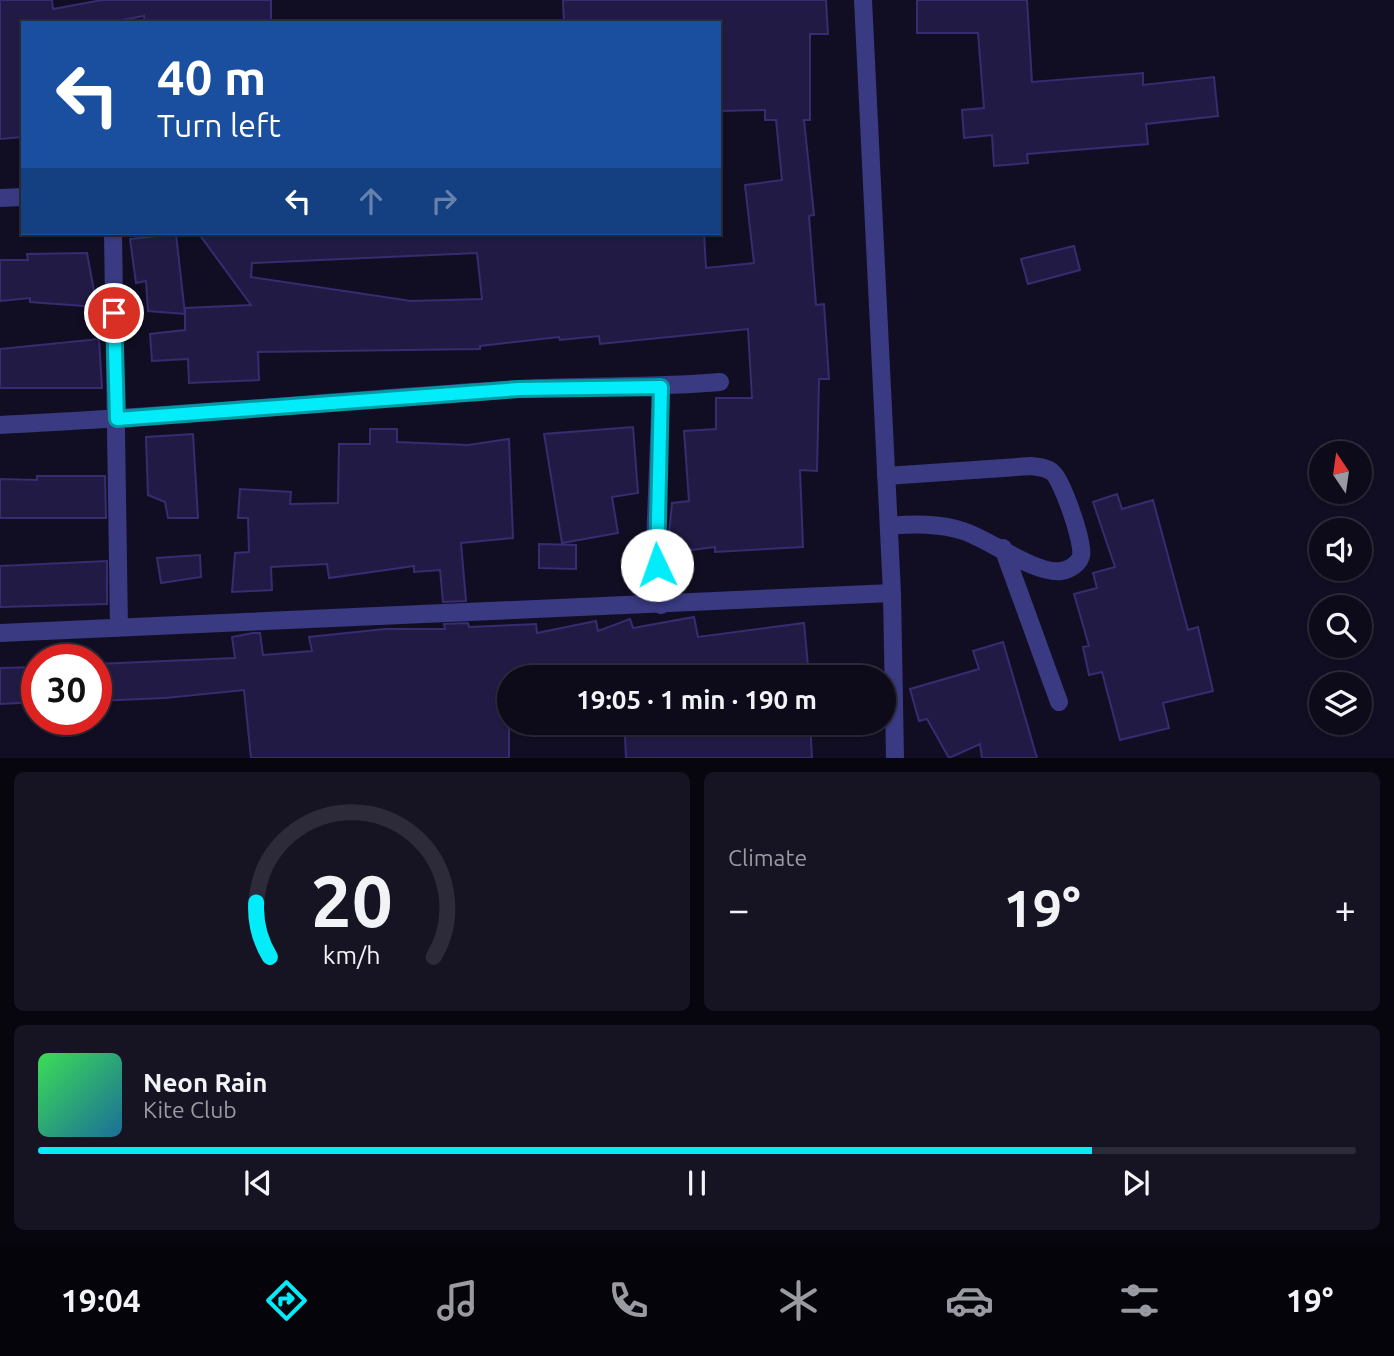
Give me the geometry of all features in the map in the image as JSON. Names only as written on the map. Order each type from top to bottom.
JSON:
[{"type":"street","points":[[863,0],[892,593],[895,758]]},
{"type":"street","points":[[0,198],[21,197]]},
{"type":"street","points":[[113,235],[120,628]]},
{"type":"street","points":[[0,425],[117,419],[519,389],[661,387],[720,383]]},
{"type":"street","points":[[660,605],[655,545],[661,387]]},
{"type":"street","points":[[886,476],[1031,466],[1053,472],[1060,481],[1082,547],[1081,558],[1074,566],[1062,572],[1045,570],[1003,548],[946,526],[888,526]]},
{"type":"street","points":[[1003,548],[1059,702]]},
{"type":"street","points":[[0,633],[892,593]]},
{"type":"building","points":[[0,0],[52,0],[53,9],[102,0],[271,0],[271,21],[145,21],[144,16],[115,21],[21,21],[21,137],[0,139]]},
{"type":"building","points":[[563,0],[826,0],[828,34],[810,34],[810,120],[804,120],[814,215],[809,216],[816,305],[824,304],[829,379],[819,379],[817,471],[800,470],[803,547],[715,552],[715,547],[667,553],[672,503],[689,501],[684,431],[716,429],[716,398],[752,398],[748,329],[600,344],[599,336],[560,340],[559,337],[480,346],[480,349],[258,352],[259,380],[189,383],[188,359],[152,361],[150,334],[185,330],[185,308],[251,305],[200,235],[704,235],[706,268],[754,263],[745,185],[782,180],[776,120],[765,120],[765,110],[721,111],[721,21],[564,21]],"holes":[[[477,253],[482,299],[411,301],[251,277],[252,263]]]},
{"type":"building","points":[[917,0],[1027,0],[1032,82],[1143,73],[1143,85],[1214,77],[1218,116],[1146,124],[1148,144],[1027,154],[1028,163],[994,166],[992,135],[964,138],[962,110],[984,108],[978,33],[917,33]]},
{"type":"building","points":[[176,235],[185,314],[148,311],[146,281],[136,283],[130,239]]},
{"type":"building","points":[[1074,246],[1080,270],[1028,284],[1021,259]]},
{"type":"building","points":[[87,253],[97,307],[30,302],[30,298],[0,301],[0,260],[28,260],[27,254]]},
{"type":"building","points":[[99,339],[102,388],[0,388],[0,349]]},
{"type":"building","points":[[633,427],[638,493],[612,497],[618,533],[562,543],[544,434]]},
{"type":"building","points":[[370,429],[397,429],[397,442],[468,445],[509,439],[513,538],[461,543],[466,601],[443,602],[440,570],[414,572],[414,566],[329,578],[327,564],[271,567],[272,590],[232,592],[235,553],[249,552],[248,518],[238,518],[240,489],[291,492],[290,504],[338,503],[339,444],[370,444]]},
{"type":"building","points":[[193,434],[198,518],[168,518],[165,502],[148,495],[146,437]]},
{"type":"building","points":[[37,476],[105,476],[106,518],[0,518],[0,479],[37,480]]},
{"type":"building","points":[[1117,494],[1122,509],[1153,500],[1188,630],[1198,627],[1213,691],[1163,703],[1169,728],[1120,740],[1102,672],[1089,675],[1083,647],[1089,646],[1074,594],[1097,588],[1093,573],[1115,567],[1093,502]]},
{"type":"building","points":[[539,544],[576,545],[576,569],[539,568]]},
{"type":"building","points":[[200,555],[201,577],[161,583],[157,558]]},
{"type":"building","points":[[107,561],[107,604],[0,607],[0,566]]},
{"type":"building","points":[[694,617],[698,637],[804,623],[808,665],[497,665],[497,735],[509,735],[509,758],[251,758],[244,690],[112,700],[112,663],[235,658],[232,637],[253,633],[260,633],[263,655],[312,651],[309,637],[385,629],[445,629],[444,624],[468,623],[469,627],[536,624],[537,633],[596,621],[598,631],[630,619],[633,628]]},
{"type":"building","points":[[1003,642],[1037,758],[982,758],[980,744],[949,758],[927,719],[919,721],[910,689],[979,669],[973,651]]},
{"type":"building","points":[[21,667],[21,703],[0,704],[0,668]]},
{"type":"building","points":[[811,735],[812,758],[626,758],[625,736]]},
{"type":"route","points":[[114,313],[117,419],[519,389],[661,387],[656,486],[657,565]]}]
